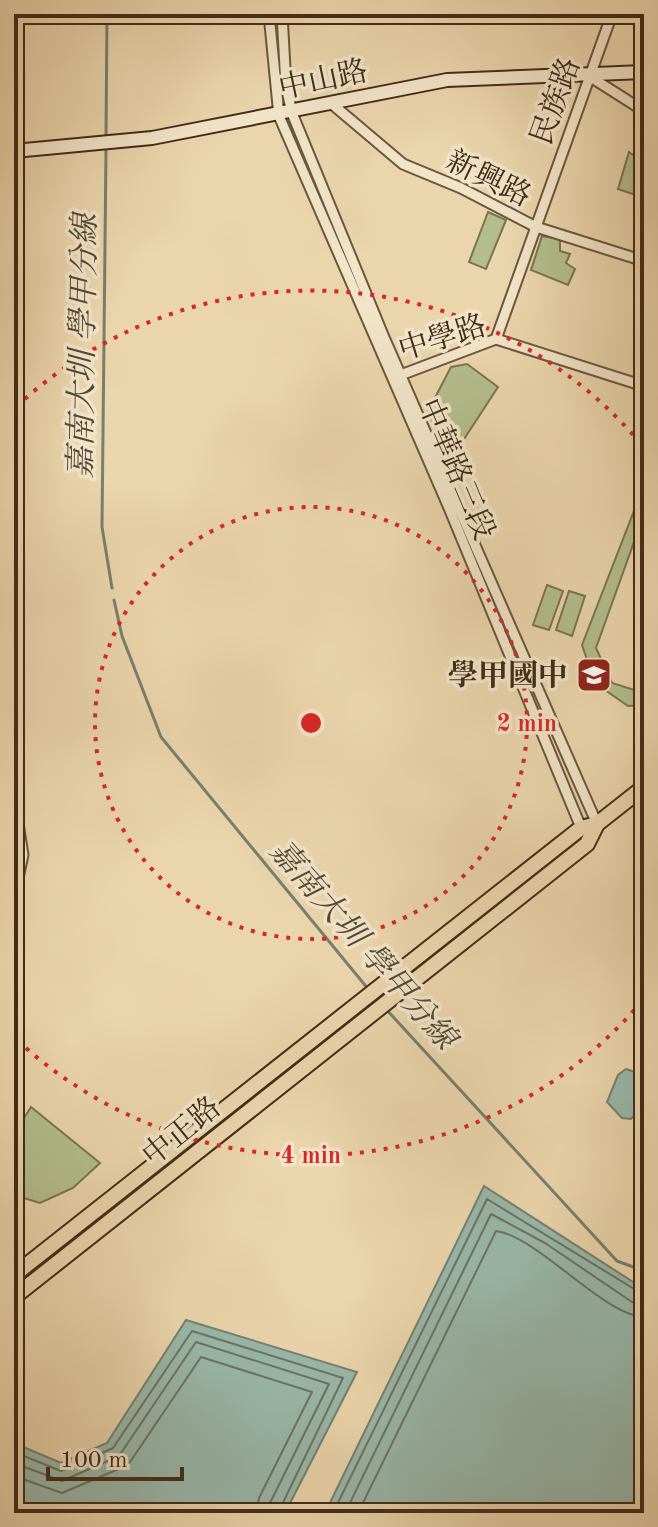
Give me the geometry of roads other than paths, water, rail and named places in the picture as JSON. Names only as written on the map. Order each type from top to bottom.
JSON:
[{"type":"main road","name":"中山路","points":[[14,151],[152,138],[447,80],[644,72]]},
{"type":"main road","points":[[581,828],[597,824],[644,787]]},
{"type":"main road","points":[[587,844],[597,824]]},
{"type":"main road","name":"中正路","points":[[14,1297],[581,828]]},
{"type":"main road","name":"中正路","points":[[14,1275],[378,997],[587,844]]},
{"type":"street","points":[[269,14],[286,114]]},
{"type":"street","points":[[282,14],[286,114]]},
{"type":"street","name":"民族路","points":[[496,339],[612,14]]},
{"type":"street","points":[[589,76],[644,111]]},
{"type":"street","name":"新興路","points":[[332,104],[403,164],[461,188],[536,227],[644,261]]},
{"type":"street","name":"中華路三段","points":[[286,114],[397,376],[587,844]]},
{"type":"street","name":"中學路","points":[[397,376],[496,339],[644,386]]},
{"type":"street","name":"中華路三段","points":[[397,376],[597,824]]},
{"type":"street","points":[[14,798],[23,855],[14,897]]},
{"type":"water","points":[[626,1069],[644,1075],[644,1104],[631,1119],[622,1118],[607,1102],[618,1075]]},
{"type":"water","points":[[484,1186],[644,1289],[644,1513],[325,1513]]},
{"type":"water","points":[[186,1320],[357,1372],[285,1513],[14,1513],[14,1443],[61,1463],[107,1443]]},
{"type":"waterway","name":"嘉南大圳 學甲分線","points":[[106,135],[107,14]]},
{"type":"waterway","name":"嘉南大圳 學甲分線","points":[[106,151],[102,527],[112,588]]},
{"type":"waterway","name":"嘉南大圳 學甲分線","points":[[114,600],[122,636],[161,737],[369,990]]},
{"type":"waterway","name":"嘉南大圳 學甲分線","points":[[385,1008],[617,1261],[644,1271]]},
{"type":"place","name":"學甲國中","points":[[594,675]]}]
